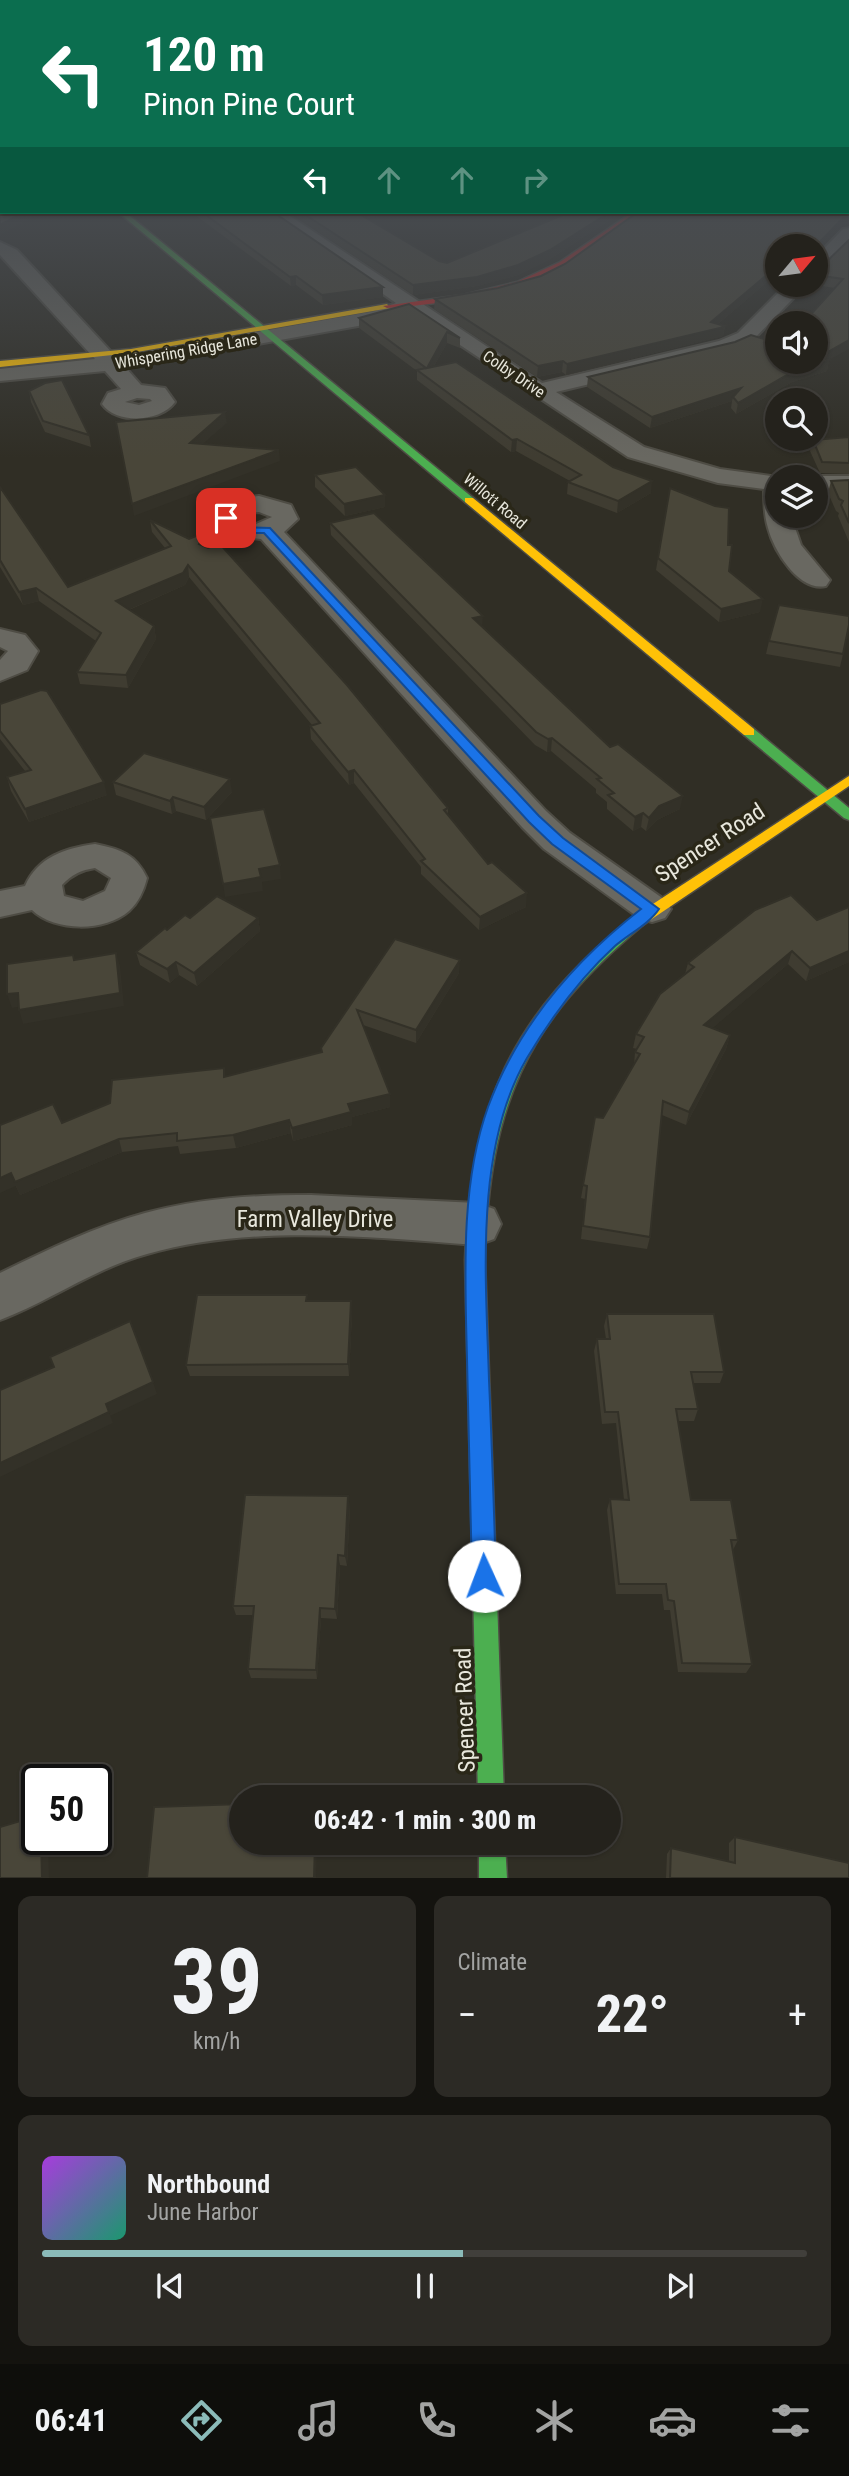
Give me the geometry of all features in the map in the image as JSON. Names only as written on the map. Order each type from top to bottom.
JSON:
[{"type":"main road","name":"Willott Road","points":[[206,283],[849,815]]},
{"type":"main road","name":"Whispering Ridge Lane","points":[[411,304],[515,283]]},
{"type":"main road","name":"Whispering Ridge Lane","points":[[0,364],[107,359]]},
{"type":"main road","name":"Spencer Road","points":[[491,1785],[476,1299],[477,1224],[483,1170],[496,1109],[519,1057],[568,985],[609,943],[652,909],[849,780]]},
{"type":"main road","points":[[492,1855],[493,1878]]},
{"type":"street","points":[[37,283],[135,391]]},
{"type":"street","name":"Colby Drive","points":[[379,283],[538,390],[636,452],[718,476],[765,482]]},
{"type":"street","points":[[538,390],[726,346],[745,337],[784,298]]},
{"type":"street","name":"Whispering Ridge Lane","points":[[0,375],[380,316],[411,304]]},
{"type":"street","points":[[828,483],[849,483]]},
{"type":"street","points":[[780,528],[786,545],[816,580]]},
{"type":"street","points":[[267,530],[534,819],[557,841],[652,909]]},
{"type":"street","points":[[0,638],[15,641],[23,652],[16,664],[0,672]]},
{"type":"street","points":[[0,904],[42,895]]},
{"type":"street","name":"Farm Valley Drive","points":[[0,1297],[144,1234],[247,1215],[309,1214],[477,1224]]},
{"type":"building","points":[[305,283],[377,283],[383,287],[322,295]]},
{"type":"building","points":[[517,283],[758,283],[711,322],[725,326],[720,328],[567,364],[563,361],[538,366],[435,299]]},
{"type":"building","points":[[840,283],[849,283],[849,340],[828,352],[828,311],[814,311]]},
{"type":"building","points":[[409,304],[460,338],[447,332],[427,368],[456,362],[613,467],[652,481],[618,501],[568,482],[581,475],[517,439],[512,440],[417,370],[426,368],[359,318]]},
{"type":"building","points":[[751,335],[765,339],[765,374],[789,374],[738,403],[733,397],[741,388],[652,417],[588,377],[735,342]]},
{"type":"building","points":[[62,380],[89,435],[43,421],[29,391],[45,383]]},
{"type":"building","points":[[225,412],[190,443],[279,450],[132,504],[116,422]]},
{"type":"building","points":[[849,437],[849,463],[822,462],[818,451],[828,451],[828,439]]},
{"type":"building","points":[[356,467],[385,495],[344,504],[315,475]]},
{"type":"building","points":[[849,480],[849,523],[841,505],[843,501],[839,499],[831,481]]},
{"type":"building","points":[[0,487],[68,587],[171,546],[150,520],[189,539],[206,532],[199,544],[208,548],[219,543],[347,685],[448,808],[444,810],[488,864],[492,862],[527,893],[480,917],[421,861],[425,859],[354,770],[348,772],[310,726],[320,723],[188,565],[183,573],[116,601],[154,626],[126,675],[77,672],[101,633],[36,588],[19,592],[0,560]]},
{"type":"building","points":[[670,488],[715,506],[729,508],[728,545],[732,545],[729,571],[763,599],[721,609],[658,558]]},
{"type":"building","points":[[374,513],[483,616],[473,618],[610,747],[618,744],[683,796],[659,806],[649,818],[643,813],[635,817],[608,795],[614,793],[597,779],[601,778],[552,738],[548,739],[536,732],[330,523]]},
{"type":"building","points":[[779,605],[849,616],[843,654],[769,641]]},
{"type":"building","points":[[41,690],[47,691],[104,782],[25,809],[7,777],[31,770],[0,731],[0,704]]},
{"type":"building","points":[[144,753],[230,779],[204,807],[173,797],[170,801],[113,782]]},
{"type":"building","points":[[264,809],[280,865],[259,869],[261,877],[223,884],[210,818]]},
{"type":"building","points":[[791,895],[817,920],[849,907],[849,951],[810,968],[792,951],[704,1025],[730,1035],[689,1112],[663,1101],[650,1237],[583,1226],[587,1186],[583,1185],[595,1117],[603,1118],[640,1054],[635,1052],[644,1037],[636,1034],[660,994],[694,967],[688,963],[755,910]]},
{"type":"building","points":[[217,896],[258,918],[194,973],[176,962],[167,969],[136,952],[165,928],[167,930],[185,915],[190,918]]},
{"type":"building","points":[[395,939],[460,960],[416,1030],[357,1010],[390,1094],[348,1104],[351,1112],[292,1128],[289,1120],[233,1135],[177,1141],[177,1133],[119,1139],[15,1182],[11,1173],[0,1178],[0,1125],[53,1104],[62,1123],[110,1103],[112,1080],[224,1068],[224,1077],[322,1052],[321,1048]]},
{"type":"building","points":[[116,953],[120,993],[19,1010],[18,993],[7,994],[7,964],[73,955],[74,960]]},
{"type":"building","points":[[197,1295],[307,1295],[306,1301],[351,1301],[348,1364],[186,1365]]},
{"type":"building","points":[[607,1314],[714,1314],[724,1372],[691,1372],[698,1409],[676,1409],[691,1500],[731,1500],[738,1540],[731,1540],[752,1664],[682,1663],[674,1601],[668,1600],[666,1584],[619,1584],[610,1499],[629,1500],[618,1412],[605,1412],[597,1339],[610,1339]]},
{"type":"building","points":[[130,1321],[153,1382],[106,1404],[109,1412],[0,1463],[0,1390],[54,1367],[50,1357]]},
{"type":"building","points":[[245,1495],[348,1496],[345,1556],[338,1555],[335,1609],[320,1608],[316,1670],[248,1669],[254,1606],[233,1606]]},
{"type":"building","points":[[229,1804],[229,1855],[315,1855],[314,1878],[147,1878],[154,1807]]},
{"type":"building","points":[[21,1821],[21,1855],[41,1855],[42,1878],[0,1878],[0,1827]]},
{"type":"building","points":[[735,1837],[849,1863],[849,1878],[670,1878],[671,1848],[735,1863]]},
{"type":"traffic: fast","points":[[206,283],[469,500]]},
{"type":"traffic: fast","points":[[749,732],[849,815]]},
{"type":"traffic: fast","points":[[491,1785],[475,1300],[476,1221],[486,1145],[507,1081],[536,1029],[572,982],[638,921]]},
{"type":"traffic: fast","points":[[492,1855],[493,1878]]},
{"type":"traffic: slow","points":[[0,364],[131,351],[387,306]]},
{"type":"traffic: slow","points":[[469,500],[749,732]]},
{"type":"traffic: slow","points":[[638,921],[849,780]]},
{"type":"traffic: jam","points":[[387,306],[463,298],[523,283]]},
{"type":"route","points":[[226,518],[230,527],[237,530],[267,530],[534,819],[557,841],[652,909],[609,943],[568,985],[519,1057],[496,1109],[483,1170],[477,1224],[476,1299],[484,1576]]}]
